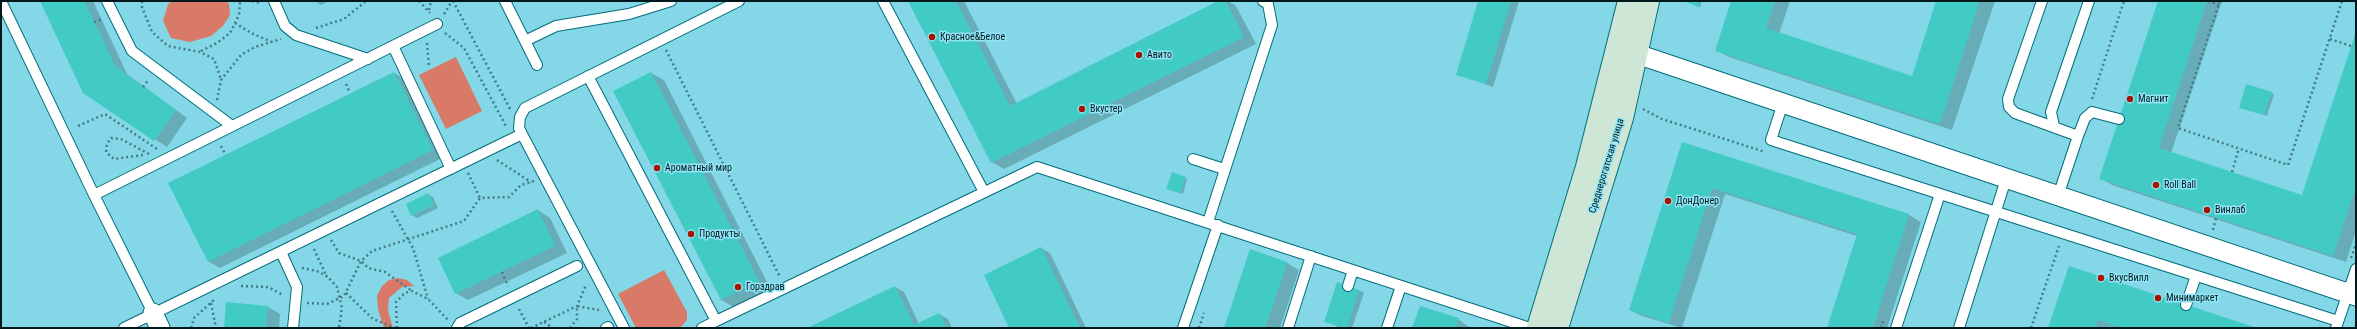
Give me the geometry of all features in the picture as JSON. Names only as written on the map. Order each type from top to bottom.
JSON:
[{"type":"street","name":"Среднерогатская улица","points":[[1538,328],[1587,167],[1629,1]]},
{"type":"street","name":"Среднерогатская улица","points":[[1557,328],[1622,118],[1648,1]]},
{"type":"street","points":[[1637,54],[2352,295]]},
{"type":"lane","points":[[1,1],[94,195],[157,321]]},
{"type":"lane","points":[[107,1],[132,51],[232,126]]},
{"type":"lane","points":[[274,1],[285,26],[296,35],[368,59]]},
{"type":"lane","points":[[504,1],[537,65]]},
{"type":"lane","points":[[524,41],[556,26],[629,14],[670,1]]},
{"type":"lane","points":[[624,328],[518,133],[520,118],[525,108],[739,1]]},
{"type":"lane","points":[[883,1],[984,192]]},
{"type":"lane","points":[[1183,328],[1213,223],[1224,169],[1272,25],[1268,4],[1263,1]]},
{"type":"lane","points":[[2042,1],[2008,99],[2009,107],[2015,113],[2078,136]]},
{"type":"lane","points":[[2054,126],[2051,112],[2088,1]]},
{"type":"lane","points":[[94,195],[437,24]]},
{"type":"lane","points":[[393,46],[431,137],[451,169]]},
{"type":"lane","points":[[588,76],[716,321]]},
{"type":"lane","points":[[1783,104],[1771,140],[2196,276],[2337,325],[2352,295],[2356,269]]},
{"type":"lane","points":[[2058,196],[2085,118],[2092,112],[2119,119]]},
{"type":"lane","points":[[124,328],[157,321],[214,284],[451,169],[518,133]]},
{"type":"lane","points":[[1193,159],[1224,169]]},
{"type":"lane","points":[[702,328],[1037,167],[1213,223],[1530,328]]},
{"type":"lane","points":[[1959,328],[2006,179]]},
{"type":"lane","points":[[1896,328],[1940,194]]},
{"type":"lane","points":[[281,252],[297,287],[293,328]]},
{"type":"lane","points":[[1288,328],[1311,256]]},
{"type":"lane","points":[[454,326],[577,266]]},
{"type":"lane","points":[[1348,286],[1353,270]]},
{"type":"lane","points":[[2186,305],[2196,276]]},
{"type":"lane","points":[[1387,328],[1401,286]]},
{"type":"path","points":[[142,1],[142,7],[152,32],[168,46],[200,52],[214,59],[221,80]]},
{"type":"path","points":[[200,52],[217,43],[230,32],[239,15],[240,1]]},
{"type":"path","points":[[214,113],[221,80],[241,55],[255,47],[344,19],[366,1]]},
{"type":"path","points":[[429,11],[431,1]]},
{"type":"path","points":[[453,1],[518,133]]},
{"type":"path","points":[[2085,118],[2124,1]]},
{"type":"path","points":[[2208,1],[2219,5]]},
{"type":"path","points":[[2220,1],[2178,128],[2288,165],[2342,1]]},
{"type":"path","points":[[235,22],[251,34],[272,42]]},
{"type":"path","points":[[437,24],[464,48],[518,133]]},
{"type":"path","points":[[427,30],[429,67]]},
{"type":"path","points":[[2330,39],[2351,46]]},
{"type":"path","points":[[661,40],[785,288]]},
{"type":"path","points":[[78,126],[105,114],[164,154]]},
{"type":"path","points":[[149,154],[121,139],[111,138],[107,144],[106,152],[114,159],[149,154],[177,154]]},
{"type":"path","points":[[2232,172],[2240,148]]},
{"type":"path","points":[[480,198],[509,197],[520,186],[533,182],[485,152]]},
{"type":"path","points":[[462,163],[480,198]]},
{"type":"path","points":[[214,284],[268,287],[296,300],[310,304],[327,304],[344,296],[361,261],[380,247],[464,221],[480,198]]},
{"type":"path","points":[[386,200],[396,220],[409,238],[428,299]]},
{"type":"path","points":[[326,230],[339,253],[361,261],[368,268],[385,272],[412,291],[428,299],[454,326]]},
{"type":"path","points":[[309,238],[328,277]]},
{"type":"path","points":[[2031,328],[2059,245],[2066,247]]},
{"type":"path","points":[[570,328],[576,319],[577,306],[586,285]]},
{"type":"path","points":[[346,293],[373,319],[396,328],[396,302],[405,293],[412,291]]},
{"type":"path","points":[[190,328],[194,318],[211,302],[216,328]]},
{"type":"path","points":[[531,328],[577,306],[599,310]]},
{"type":"path","points":[[544,322],[553,328]]},
{"type":"shaded area","points":[[173,1],[226,1],[229,4],[230,15],[223,26],[211,36],[190,42],[171,38],[163,21],[168,4]]},
{"type":"shaded area","points":[[456,57],[482,111],[446,129],[419,75]]},
{"type":"shaded area","points":[[664,270],[687,312],[687,320],[680,328],[636,328],[618,294]]},
{"type":"shaded area","points":[[398,278],[407,280],[414,286],[402,287],[389,298],[388,311],[393,328],[384,328],[378,309],[377,296],[382,286],[389,280]]},
{"type":"building","points":[[40,1],[85,1],[115,66],[176,110],[154,141],[83,93]]},
{"type":"building","points":[[908,1],[956,1],[1010,106],[1218,1],[1226,1],[1244,37],[991,163]]},
{"type":"building","points":[[1478,1],[1511,1],[1486,84],[1456,75]]},
{"type":"building","points":[[1684,1],[1700,1],[1698,7]]},
{"type":"building","points":[[1731,1],[1775,1],[1766,28],[1912,76],[1936,1],[1980,1],[1940,124],[1715,51]]},
{"type":"building","points":[[2158,1],[2207,1],[2159,148],[2302,195],[2356,32],[2356,187],[2333,256],[2099,179]]},
{"type":"building","points":[[394,72],[433,150],[208,262],[168,183]]},
{"type":"building","points":[[651,72],[759,281],[721,300],[613,91]]},
{"type":"building","points":[[2246,84],[2272,92],[2264,115],[2239,108]]},
{"type":"building","points":[[1682,142],[1909,214],[1873,328],[1827,328],[1857,234],[1712,188],[1669,323],[1629,310]]},
{"type":"building","points":[[1172,172],[1186,177],[1180,193],[1166,189]]},
{"type":"building","points":[[428,193],[434,205],[411,216],[406,204]]},
{"type":"building","points":[[538,209],[555,246],[455,294],[438,258]]},
{"type":"building","points":[[1041,247],[1080,328],[1009,328],[984,275]]},
{"type":"building","points":[[1250,249],[1287,262],[1270,314],[1265,328],[1224,328]]},
{"type":"building","points":[[2069,266],[2257,328],[2122,328],[2098,320],[2095,328],[2048,328]]},
{"type":"building","points":[[1337,282],[1359,290],[1347,328],[1324,322]]},
{"type":"building","points":[[895,286],[914,325],[939,313],[947,328],[807,328]]},
{"type":"building","points":[[226,302],[268,306],[266,328],[224,328]]},
{"type":"building","points":[[1420,306],[1459,318],[1455,328],[1412,328]]},
{"type":"place","name":"Красное&Белое","points":[[932,37]]},
{"type":"place","name":"Авито","points":[[1139,55]]},
{"type":"place","name":"Магнит","points":[[2130,99]]},
{"type":"place","name":"Вкустер","points":[[1082,109]]},
{"type":"place","name":"Ароматный мир","points":[[657,168]]},
{"type":"place","name":"Roll Ball","points":[[2156,185]]},
{"type":"place","name":"ДонДонер","points":[[1668,201]]},
{"type":"place","name":"Винлаб","points":[[2207,210]]},
{"type":"place","name":"Продукты","points":[[691,234]]},
{"type":"place","name":"ВкусВилл","points":[[2101,278]]},
{"type":"place","name":"Горздрав","points":[[738,287]]},
{"type":"place","name":"Минимаркет","points":[[2158,298]]}]
